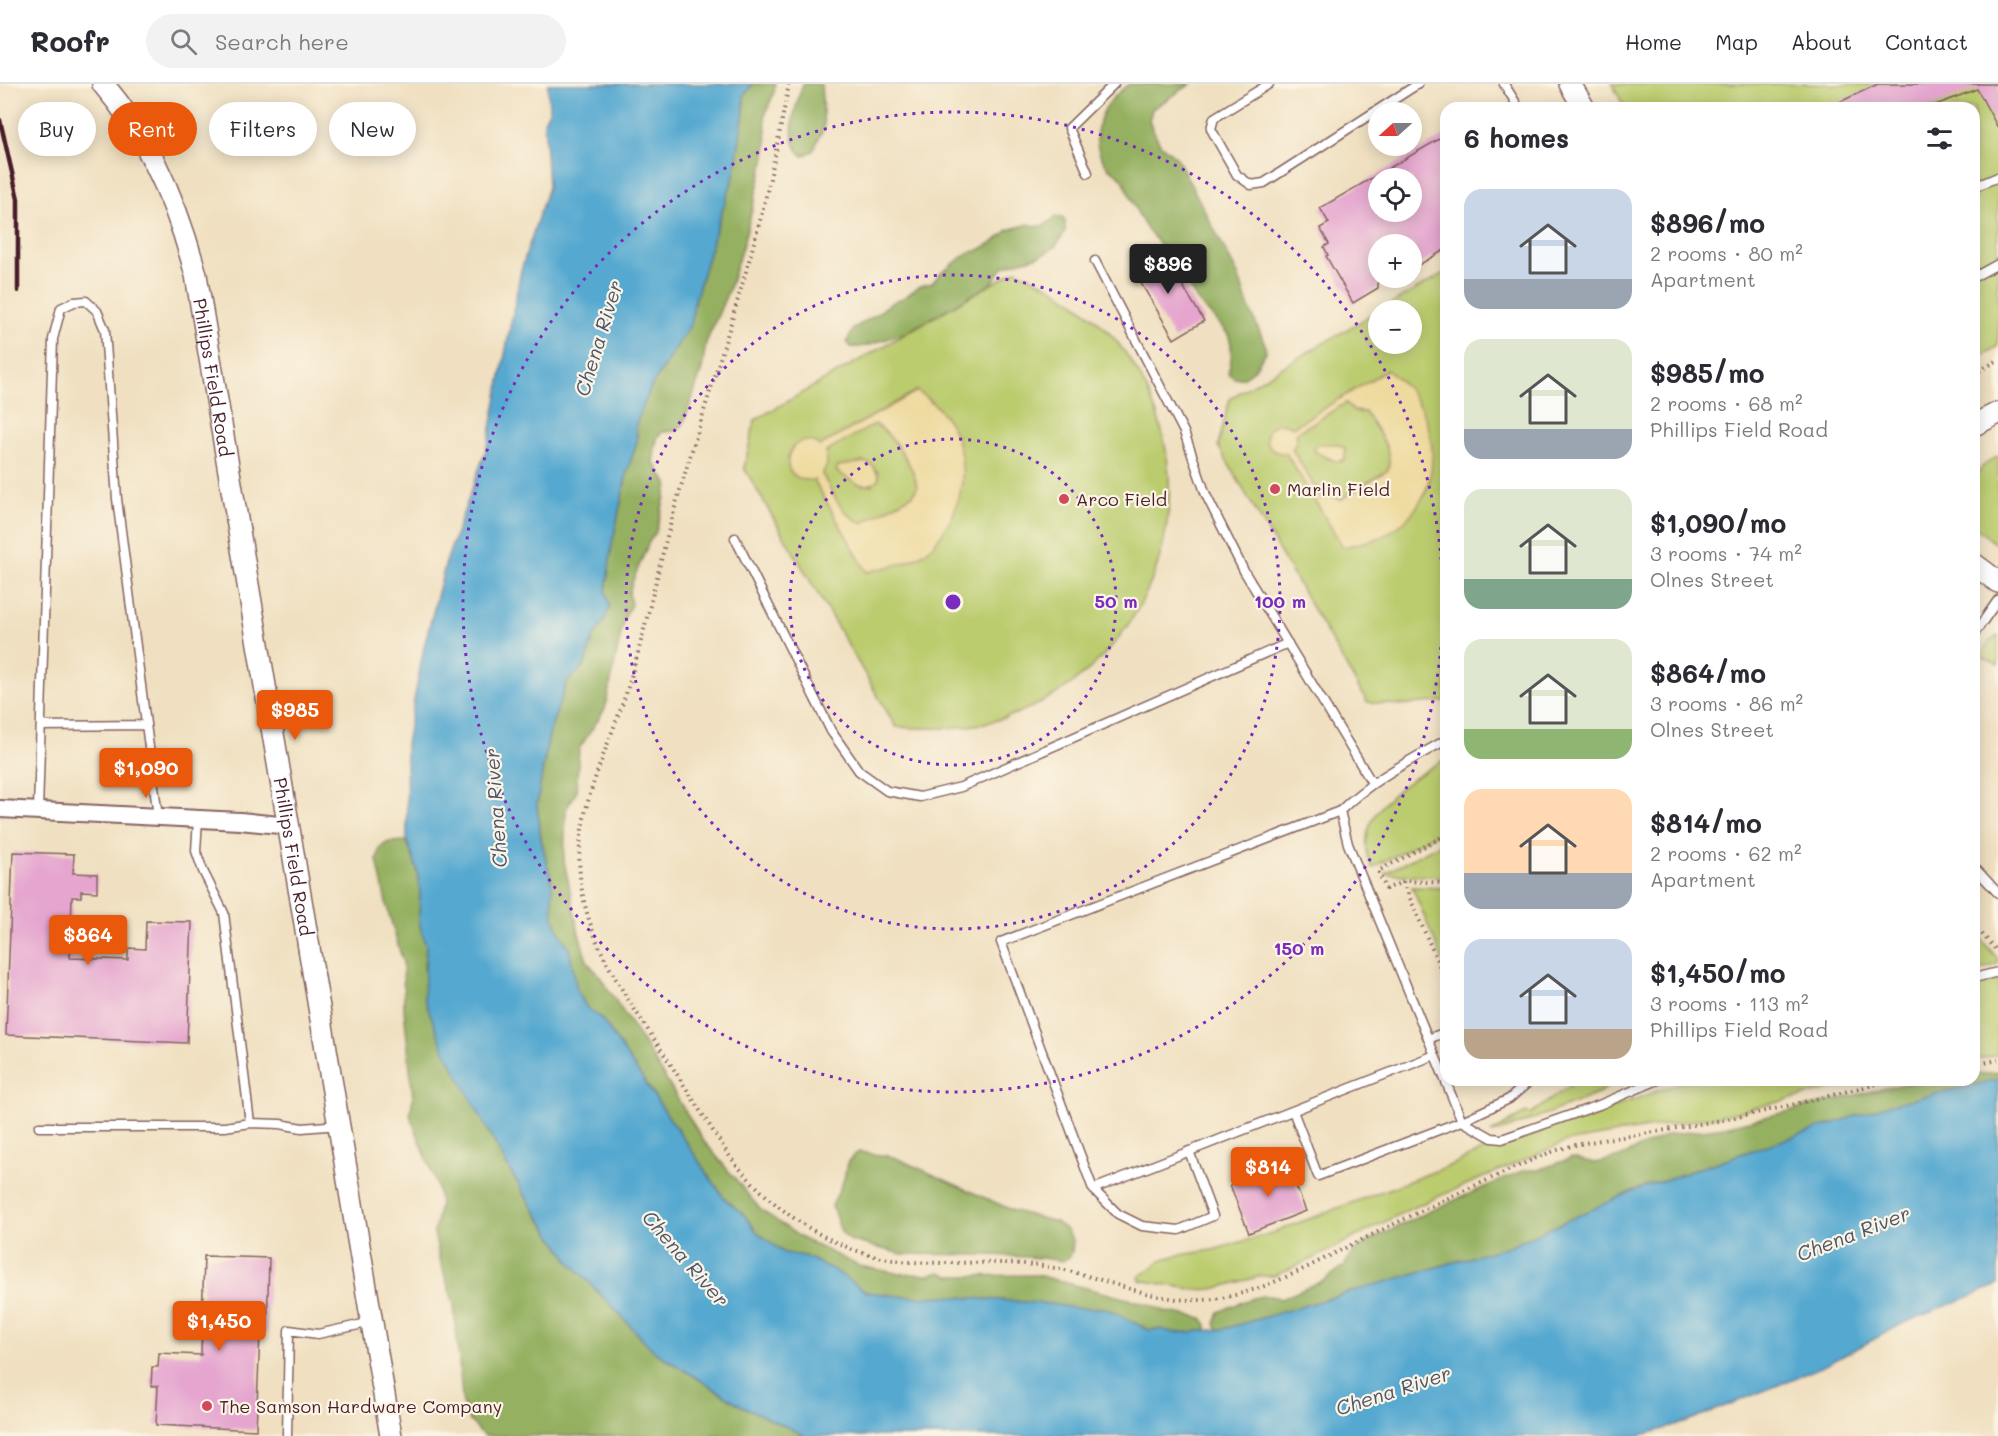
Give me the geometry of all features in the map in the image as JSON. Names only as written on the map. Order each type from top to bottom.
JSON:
[{"type":"street","name":"Phillips Field Road","points":[[103,84],[139,134],[154,161],[181,223],[194,266],[391,1436]]},
{"type":"street","points":[[1570,84],[1580,102]]},
{"type":"street","points":[[1980,422],[1998,413]]},
{"type":"street","points":[[1980,568],[1998,582]]},
{"type":"street","points":[[0,809],[289,826]]},
{"type":"lane","points":[[1088,173],[1069,128],[1114,84]]},
{"type":"lane","points":[[1269,84],[1214,118],[1211,129],[1237,175],[1251,185],[1264,183],[1418,84]]},
{"type":"lane","points":[[1504,84],[1515,102]]},
{"type":"lane","points":[[1980,184],[1998,177]]},
{"type":"lane","points":[[1095,261],[1184,432],[1206,495],[1244,571],[1372,783]]},
{"type":"lane","points":[[1980,274],[1998,264]]},
{"type":"lane","points":[[38,811],[53,339],[61,308],[74,302],[86,301],[97,311],[105,330],[117,499],[158,817]]},
{"type":"lane","points":[[735,538],[831,731],[859,771],[887,791],[921,797],[961,787],[1288,643]]},
{"type":"lane","points":[[1980,626],[1998,600]]},
{"type":"lane","points":[[40,726],[146,725]]},
{"type":"lane","points":[[1189,1151],[1214,1216],[1179,1230],[1142,1226],[1118,1214],[1093,1189],[1000,942],[1340,811],[1372,783],[1440,743]]},
{"type":"lane","points":[[1340,811],[1348,844],[1440,1068]]},
{"type":"lane","points":[[198,819],[196,851],[203,871],[224,913],[250,1123]]},
{"type":"lane","points":[[1980,876],[1998,892]]},
{"type":"lane","points":[[1980,976],[1998,972]]},
{"type":"lane","points":[[1428,1039],[1440,1034]]},
{"type":"lane","points":[[1093,1189],[1435,1055]]},
{"type":"lane","points":[[1447,1086],[1461,1121],[1492,1138],[1502,1139],[1599,1105],[1644,1086]]},
{"type":"lane","points":[[1293,1111],[1318,1176],[1461,1121],[1509,1099],[1524,1086]]},
{"type":"lane","points":[[39,1127],[225,1126],[250,1123],[280,1124],[302,1128],[339,1125]]},
{"type":"lane","points":[[287,1436],[289,1330],[318,1334],[372,1322]]},
{"type":"path","points":[[1980,370],[1998,360]]},
{"type":"path","points":[[1440,838],[1378,871],[1386,889],[1403,882],[1440,883]]},
{"type":"path","points":[[1403,882],[1440,967]]},
{"type":"path","points":[[1980,932],[1998,952]]},
{"type":"path","points":[[1980,1064],[1998,1060]]},
{"type":"green space","points":[[753,84],[775,84],[765,116],[767,145],[764,162],[744,241],[729,289],[706,343],[702,369],[683,425],[675,431],[662,432],[657,438],[653,461],[668,485],[656,532],[649,542],[629,593],[631,605],[624,619],[605,709],[579,749],[576,793],[566,809],[564,861],[585,955],[644,1044],[703,1140],[760,1209],[803,1239],[859,1266],[896,1273],[928,1275],[941,1272],[949,1276],[1037,1275],[1147,1304],[1167,1312],[1202,1318],[1207,1325],[1207,1331],[1176,1333],[1159,1329],[1149,1330],[1105,1308],[1075,1308],[1050,1304],[945,1296],[898,1296],[867,1292],[804,1256],[784,1253],[756,1231],[745,1216],[724,1198],[601,1018],[587,1008],[577,991],[569,947],[559,932],[553,914],[552,884],[541,839],[537,805],[550,730],[567,682],[584,666],[594,636],[604,621],[609,607],[606,592],[612,544],[627,473],[637,441],[636,424],[651,387],[692,322],[693,307],[734,176],[744,111],[744,95]]},
{"type":"green space","points":[[803,84],[821,84],[824,127],[813,151],[803,156],[797,149],[792,132]]},
{"type":"green space","points":[[1130,84],[1191,84],[1152,109],[1149,121],[1160,144],[1177,158],[1239,277],[1247,303],[1265,344],[1266,352],[1253,371],[1243,378],[1234,378],[1228,373],[1231,351],[1227,334],[1197,300],[1174,260],[1143,223],[1123,180],[1108,167],[1100,154],[1097,131],[1100,120],[1112,100]]},
{"type":"green space","points":[[1612,84],[1998,84],[1998,346],[1980,357],[1980,102],[1622,102]]},
{"type":"green space","points":[[1055,217],[1061,217],[1065,221],[1065,233],[1055,247],[1042,255],[1004,266],[991,284],[902,335],[858,347],[851,347],[847,342],[854,328],[920,286],[932,283],[969,252],[977,251],[995,241],[1008,230],[1029,224],[1044,225]]},
{"type":"green space","name":"Arco Field","points":[[1016,270],[1061,294],[1102,325],[1124,351],[1152,403],[1167,457],[1168,512],[1157,565],[1135,614],[1101,658],[1057,693],[1004,718],[977,725],[950,728],[896,727],[744,468],[755,420]],"holes":[[[916,391],[927,398],[950,426],[954,512],[937,540],[907,561],[867,572],[814,480],[820,446]]]},
{"type":"green space","name":"Marlin Field","points":[[1440,275],[1440,702],[1399,705],[1367,702],[1218,446],[1230,398],[1368,317],[1368,354],[1422,354],[1422,300],[1397,300],[1422,288]],"holes":[[[1387,371],[1406,387],[1420,406],[1429,483],[1424,496],[1409,516],[1343,547],[1286,453],[1290,425],[1293,427]]]},
{"type":"green space","name":"Marlin Field","points":[[1346,403],[1358,413],[1365,412],[1379,432],[1388,454],[1388,470],[1340,500],[1332,497],[1321,499],[1292,449],[1297,438],[1296,433]],"holes":[[[1335,444],[1345,449],[1345,458],[1341,462],[1329,459],[1315,451]]]},
{"type":"green space","points":[[875,424],[902,451],[912,470],[917,487],[913,495],[863,523],[855,520],[843,510],[822,474],[827,459],[825,452]],"holes":[[[865,462],[878,472],[872,485],[862,485],[857,463]]]},
{"type":"green space","points":[[1998,456],[1998,546],[1980,531],[1980,470]]},
{"type":"green space","points":[[1998,636],[1998,665],[1983,657],[1982,654],[1989,641]]},
{"type":"green space","points":[[1440,762],[1440,832],[1372,868],[1367,849],[1368,832],[1375,816],[1386,802],[1415,777]]},
{"type":"green space","points":[[407,841],[417,869],[420,890],[419,921],[426,946],[424,968],[476,1107],[531,1205],[570,1262],[655,1352],[742,1406],[806,1436],[484,1436],[469,1420],[463,1407],[454,1304],[434,1233],[440,1204],[437,1186],[410,1115],[413,1098],[404,1009],[403,962],[387,907],[377,860],[380,847],[389,842]]},
{"type":"green space","points":[[1440,844],[1440,877],[1385,873]]},
{"type":"green space","points":[[1412,887],[1440,888],[1440,954]]},
{"type":"green space","points":[[1980,938],[1998,959],[1998,964],[1980,970]]},
{"type":"green space","points":[[1998,978],[1998,1055],[1980,1059],[1980,983]]},
{"type":"green space","points":[[1998,1072],[1998,1079],[1980,1084],[1980,1074]]},
{"type":"green space","points":[[1570,1086],[1609,1086],[1595,1095],[1505,1130],[1491,1133],[1527,1112],[1530,1114]]},
{"type":"green space","points":[[1671,1086],[1845,1086],[1729,1114],[1566,1142],[1414,1207],[1274,1276],[1261,1276],[1213,1289],[1196,1290],[1140,1280],[1139,1277],[1164,1259],[1213,1250],[1272,1233],[1454,1164],[1491,1147],[1518,1142],[1554,1126]]},
{"type":"green space","points":[[1974,1086],[1747,1152],[1633,1191],[1513,1245],[1224,1329],[1218,1330],[1215,1324],[1219,1312],[1242,1302],[1266,1296],[1281,1299],[1323,1281],[1344,1266],[1352,1253],[1369,1241],[1430,1211],[1524,1170],[1538,1170],[1572,1158],[1596,1163],[1620,1157],[1667,1135],[1724,1127],[1885,1088]]},
{"type":"green space","points":[[859,1152],[894,1157],[1014,1211],[1056,1222],[1073,1240],[1070,1256],[1063,1261],[992,1255],[901,1254],[849,1240],[841,1232],[832,1206],[844,1179],[849,1160]]},
{"type":"sand","points":[[1387,370],[1406,387],[1420,407],[1429,429],[1432,453],[1430,476],[1422,498],[1408,518],[1387,534],[1343,547],[1286,453],[1276,452],[1270,448],[1267,441],[1270,429],[1275,425],[1283,424],[1293,427]],"holes":[[[1346,403],[1354,411],[1365,412],[1383,439],[1388,454],[1388,470],[1340,500],[1332,497],[1322,499],[1292,449],[1296,443],[1296,433]]]},
{"type":"sand","points":[[917,391],[933,403],[945,417],[960,449],[961,485],[950,521],[924,553],[896,565],[867,572],[814,480],[800,479],[792,474],[788,465],[788,456],[799,442],[809,441],[820,446]],"holes":[[[875,424],[882,429],[907,461],[917,487],[913,495],[863,523],[855,520],[843,509],[822,474],[827,465],[826,452]]]},
{"type":"sand","points":[[1319,444],[1339,445],[1345,449],[1345,458],[1338,462],[1317,453],[1314,449]]},
{"type":"sand","points":[[865,462],[873,466],[879,476],[878,480],[867,485],[857,483],[836,471],[838,466]]},
{"type":"water","name":"Chena River","points":[[548,84],[753,84],[744,95],[744,111],[734,176],[693,307],[692,322],[651,387],[636,424],[637,441],[627,473],[612,544],[606,592],[610,607],[594,636],[584,666],[567,682],[550,730],[537,805],[541,839],[552,884],[553,914],[559,932],[569,947],[577,991],[587,1008],[601,1018],[724,1198],[745,1216],[756,1231],[784,1253],[804,1256],[834,1270],[867,1292],[898,1296],[945,1296],[1050,1304],[1075,1308],[1105,1308],[1149,1330],[1159,1329],[1176,1333],[1224,1329],[1513,1245],[1633,1191],[1892,1104],[1968,1086],[1980,1086],[1980,1083],[1998,1079],[1998,1285],[1904,1323],[1828,1364],[1776,1386],[1675,1426],[1638,1436],[806,1436],[742,1406],[655,1352],[570,1262],[506,1164],[443,1047],[424,998],[426,946],[419,921],[420,890],[417,869],[407,841],[406,744],[424,647],[446,562],[488,444],[521,270],[548,187],[544,121],[549,111]]},
{"type":"building","points":[[1878,84],[1998,84],[1998,128],[1977,89],[1943,102],[1840,102]]},
{"type":"building","points":[[1440,138],[1440,253],[1422,263],[1422,234],[1368,234],[1368,288],[1378,288],[1353,303],[1326,256],[1328,255],[1324,247],[1329,244],[1320,228],[1329,223],[1320,208],[1368,180],[1368,222],[1422,222],[1422,168],[1389,168],[1410,156],[1422,156],[1422,149]]},
{"type":"building","points":[[1161,250],[1204,321],[1174,339],[1132,268]]},
{"type":"building","points":[[13,852],[74,854],[73,873],[97,874],[97,892],[81,891],[81,897],[72,897],[70,958],[128,960],[128,948],[145,949],[146,921],[192,922],[187,1043],[6,1035]]},
{"type":"building","points":[[1287,1163],[1306,1211],[1249,1233],[1230,1185]]},
{"type":"building","points":[[204,1256],[269,1258],[267,1333],[260,1333],[256,1430],[156,1425],[158,1386],[151,1386],[152,1367],[158,1367],[159,1353],[201,1355]]},
{"type":"railway","points":[[0,120],[18,199],[18,291]]},
{"type":"place","name":"Marlin Field","points":[[1275,489]]},
{"type":"place","name":"Arco Field","points":[[1064,499]]},
{"type":"place","name":"The Samson Hardware Company","points":[[207,1406]]}]
